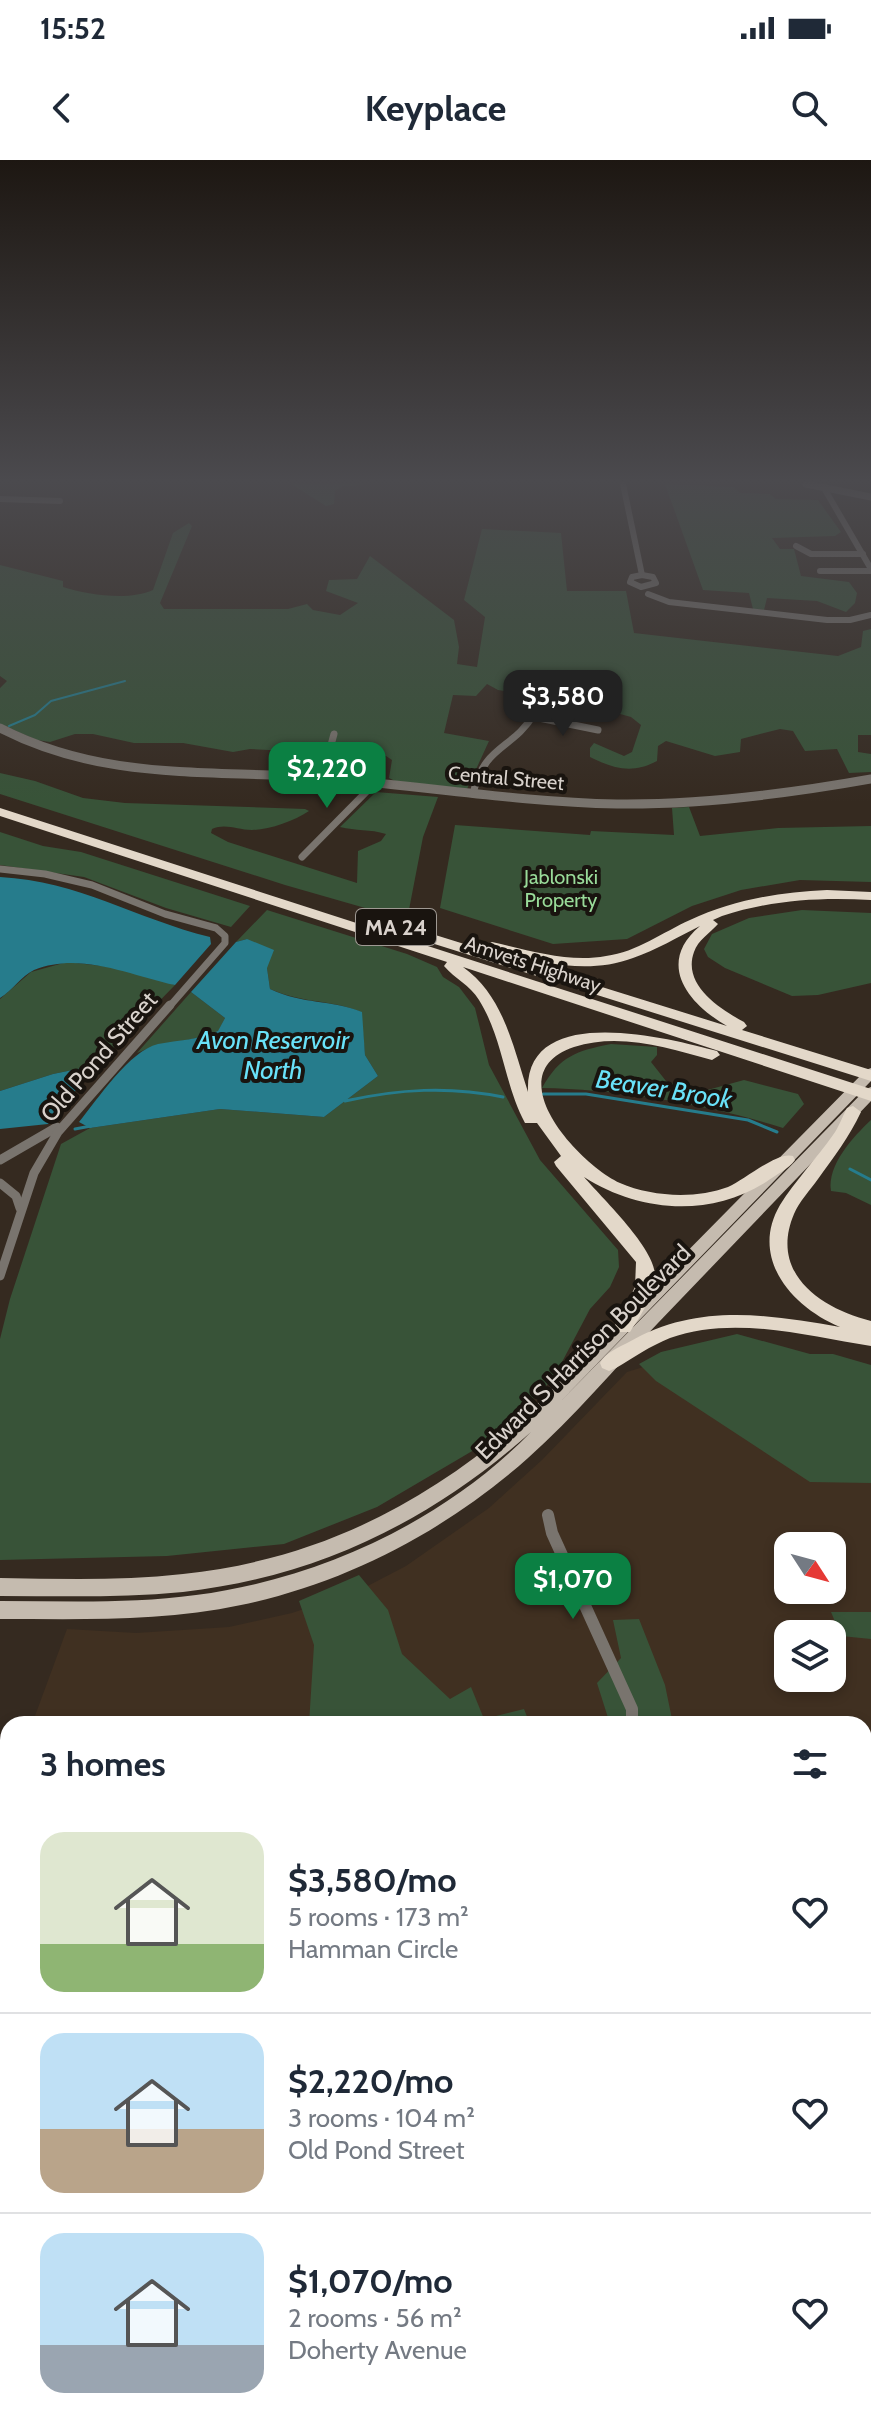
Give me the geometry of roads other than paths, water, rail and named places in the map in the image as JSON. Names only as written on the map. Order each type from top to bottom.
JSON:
[{"type":"highway","name":"Amvets Highway","points":[[0,801],[871,1075]]},
{"type":"highway","name":"Amvets Highway","points":[[0,812],[871,1094]]},
{"type":"highway","points":[[387,924],[417,927],[553,960],[605,961],[629,956],[696,922],[751,903],[809,894],[871,896]]},
{"type":"highway","points":[[792,1051],[722,1017],[700,999],[686,975],[684,963],[687,948],[696,935],[710,924],[747,910],[816,900],[871,902]]},
{"type":"highway","points":[[429,951],[469,977],[488,998],[531,1121],[644,1260],[647,1276],[644,1292],[624,1327]]},
{"type":"highway","points":[[787,1160],[746,1185],[716,1196],[684,1200],[638,1196],[602,1181],[574,1160],[542,1118],[534,1099],[533,1082],[542,1062],[557,1050],[575,1041],[603,1036],[640,1038],[760,1066],[798,1071]]},
{"type":"highway","points":[[848,1107],[842,1135],[780,1222],[778,1246],[785,1273],[802,1296],[835,1318],[871,1328]]},
{"type":"highway","points":[[609,1363],[664,1333],[716,1321],[753,1322],[871,1339]]},
{"type":"main road","name":"Edward S Harrison Boulevard","points":[[0,1610],[106,1610],[197,1604],[285,1584],[343,1564],[409,1534],[479,1489],[524,1451],[848,1107],[871,1075]]},
{"type":"main road","name":"Edward S Harrison Boulevard","points":[[0,1587],[185,1583],[274,1566],[359,1537],[434,1498],[484,1464],[526,1426],[787,1160],[848,1107],[871,1094]]},
{"type":"street","points":[[648,594],[669,602],[827,620],[850,620],[871,615]]},
{"type":"street","points":[[473,794],[483,761],[534,717],[538,704]]},
{"type":"street","points":[[534,717],[598,730]]},
{"type":"street","name":"Central Street","points":[[0,728],[47,750],[100,763],[322,778],[473,794],[602,803],[674,804],[754,797],[871,779]]},
{"type":"street","points":[[322,778],[334,734]]},
{"type":"street","points":[[302,857],[374,784]]},
{"type":"street","name":"Old Pond Street","points":[[0,869],[45,874],[110,891],[165,914],[216,928],[225,936],[225,943],[68,1119],[40,1162],[20,1208],[0,1276]]},
{"type":"street","points":[[0,1160],[40,1140],[68,1119]]},
{"type":"street","points":[[0,1183],[16,1196],[20,1208]]},
{"type":"street","points":[[548,1515],[552,1533],[632,1709],[632,1716]]},
{"type":"water","points":[[0,877],[29,880],[82,893],[210,937],[211,944],[175,985],[104,967],[69,963],[34,970],[0,998]]},
{"type":"water","name":"Avon Reservoir North","points":[[247,939],[274,950],[267,968],[270,989],[294,998],[362,1012],[365,1055],[378,1076],[324,1117],[220,1109],[90,1128],[79,1122],[125,1066],[147,1048],[218,1031],[225,1018],[191,992],[236,942]]},
{"type":"water","points":[[97,1065],[48,1124],[0,1129],[0,1091],[53,1074]]},
{"type":"waterway","points":[[9,726],[35,715],[51,701],[125,681]]},
{"type":"waterway","name":"Beaver Brook","points":[[345,1101],[424,1090],[463,1091],[503,1097]]},
{"type":"waterway","name":"Beaver Brook","points":[[543,1094],[586,1094],[748,1120],[777,1132]]},
{"type":"waterway","name":"Beaver Brook","points":[[75,1129],[91,1126]]},
{"type":"waterway","name":"Beaver Brook","points":[[850,1169],[871,1180]]},
{"type":"park label","name":"Jablonski Property","points":[[561,888]]}]
